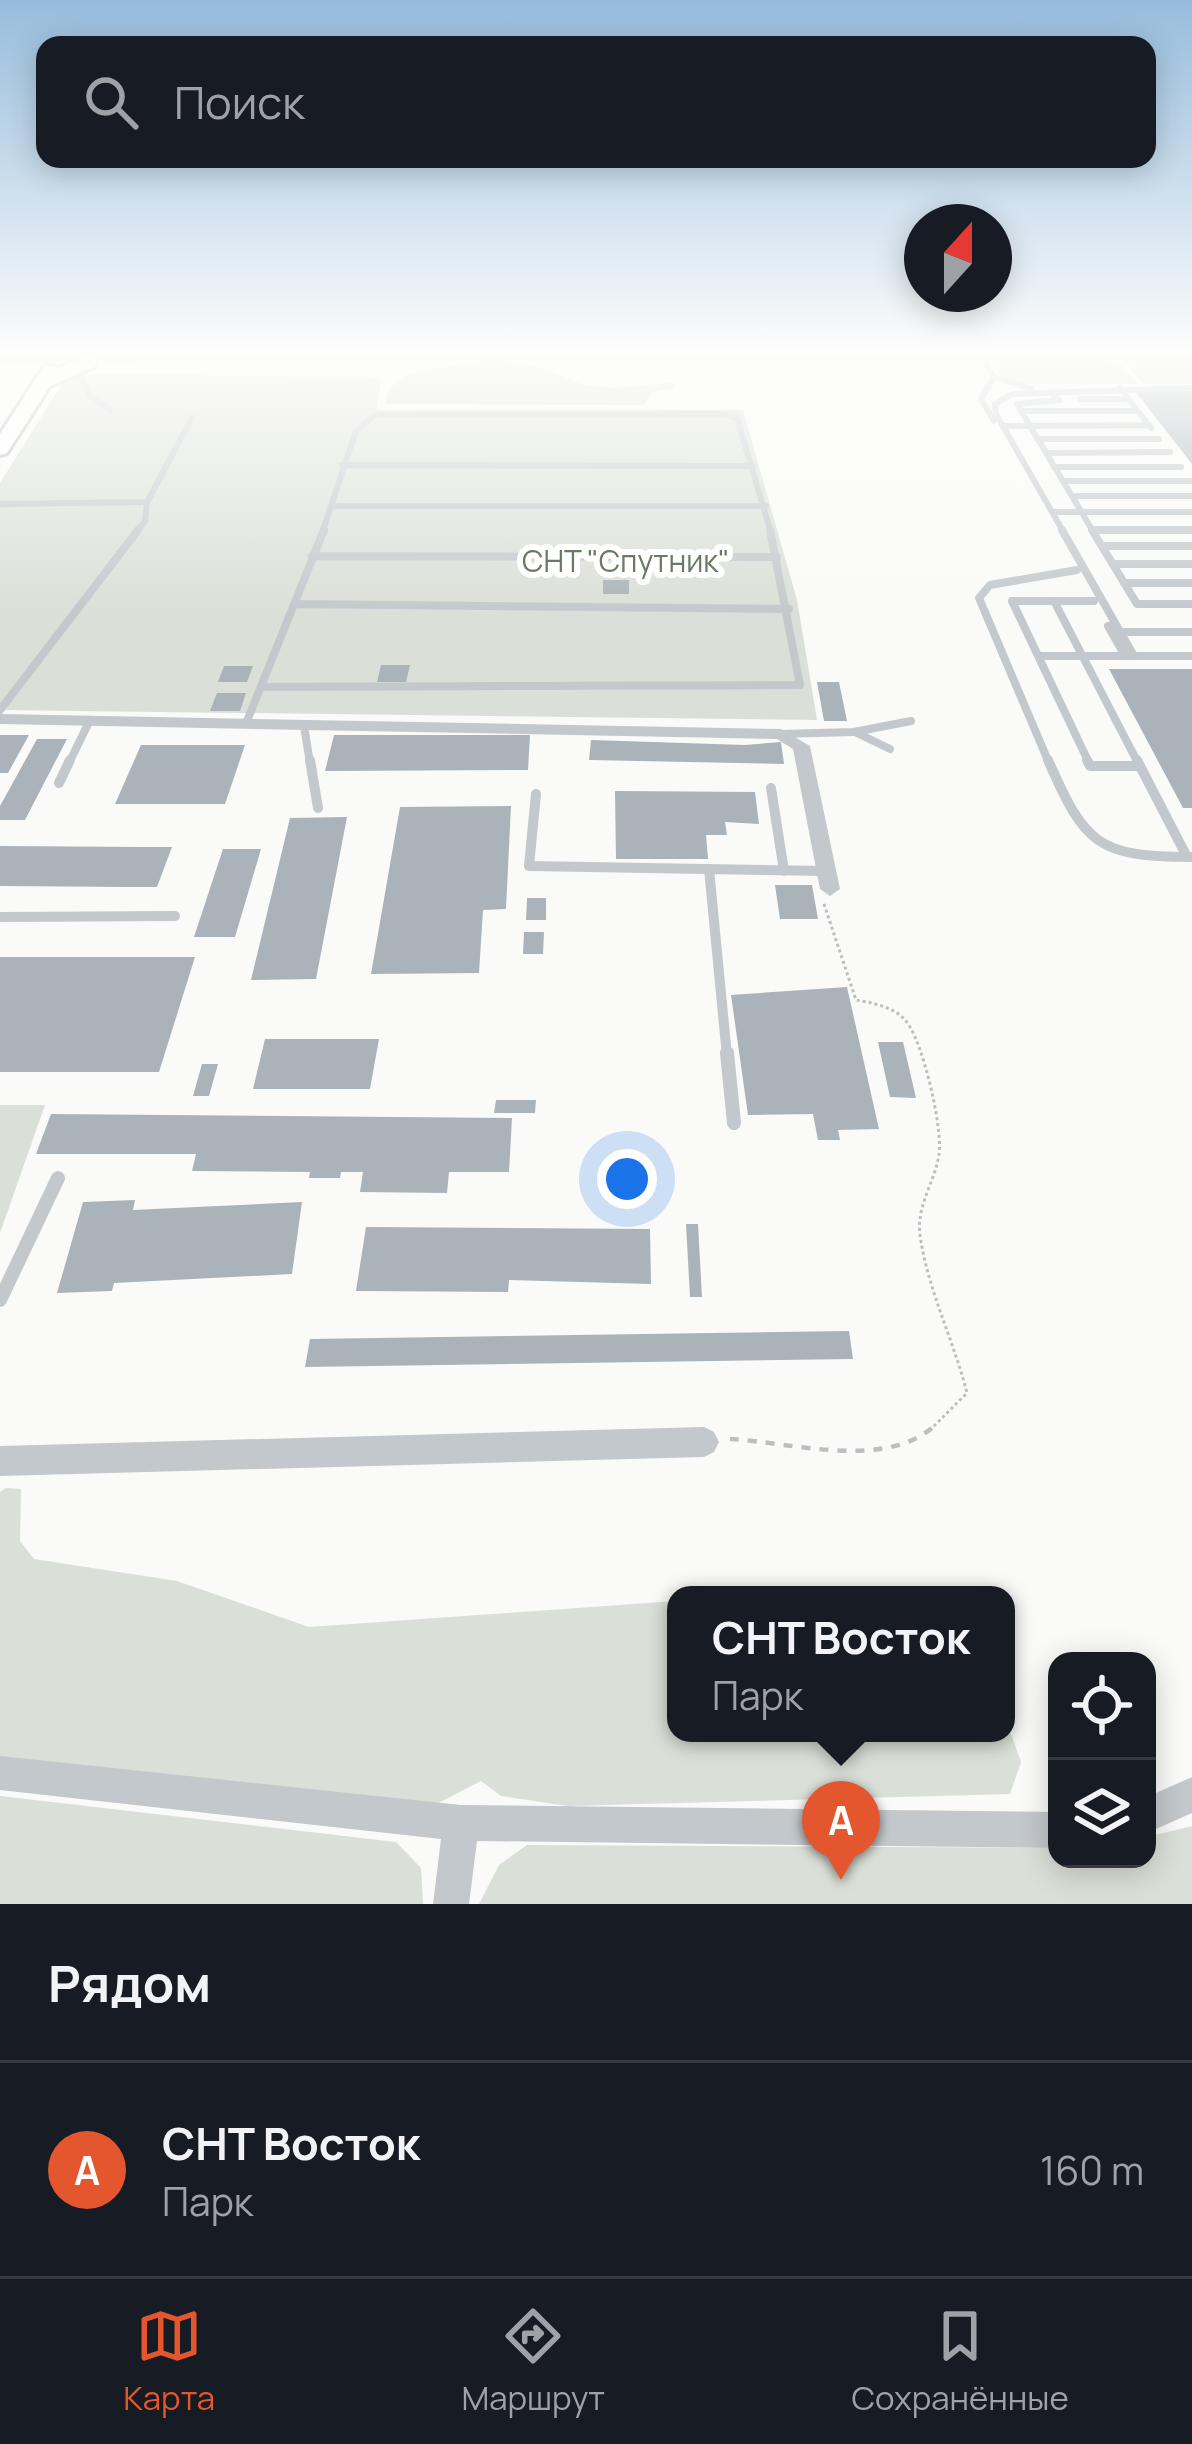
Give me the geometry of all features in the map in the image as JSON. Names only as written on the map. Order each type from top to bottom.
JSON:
[{"type":"street","points":[[0,714],[304,726],[782,734],[800,746],[826,883]]},
{"type":"street","points":[[0,1461],[704,1442]]},
{"type":"street","points":[[0,1773],[461,1822],[1048,1830]]},
{"type":"street","points":[[1156,1811],[1192,1795]]},
{"type":"street","points":[[452,1904],[461,1822]]},
{"type":"lane","points":[[0,714],[80,600],[145,521],[147,502],[181,439]]},
{"type":"lane","points":[[247,722],[332,506],[352,439]]},
{"type":"lane","points":[[261,687],[800,686],[766,506],[744,439]]},
{"type":"lane","points":[[1003,439],[1129,656]]},
{"type":"lane","points":[[1010,439],[1120,632],[1129,656]]},
{"type":"lane","points":[[1037,439],[1159,439],[1192,481]]},
{"type":"lane","points":[[1037,439],[1137,604],[1192,604]]},
{"type":"lane","points":[[1046,453],[1170,452]]},
{"type":"lane","points":[[342,465],[753,466]]},
{"type":"lane","points":[[1054,467],[1181,467]]},
{"type":"lane","points":[[1063,482],[1192,481]]},
{"type":"lane","points":[[1072,496],[1192,496]]},
{"type":"lane","points":[[0,504],[147,502]]},
{"type":"lane","points":[[332,506],[766,506]]},
{"type":"lane","points":[[1052,512],[1192,512]]},
{"type":"lane","points":[[1093,530],[1192,530]]},
{"type":"lane","points":[[1102,546],[1192,546]]},
{"type":"lane","points":[[312,556],[777,557]]},
{"type":"lane","points":[[1113,564],[1192,564]]},
{"type":"lane","points":[[1054,601],[1189,857],[1144,857],[1115,851],[1090,837],[1074,820],[983,610],[979,598],[990,585],[1077,570]]},
{"type":"lane","points":[[1124,583],[1192,583]]},
{"type":"lane","points":[[1094,601],[1012,601],[1090,766],[1140,766]]},
{"type":"lane","points":[[294,604],[789,609]]},
{"type":"lane","points":[[1120,632],[1192,632]]},
{"type":"lane","points":[[1039,656],[1192,656]]},
{"type":"lane","points":[[58,784],[90,720]]},
{"type":"lane","points":[[782,734],[854,732],[911,721]]},
{"type":"lane","points":[[304,726],[318,808]]},
{"type":"lane","points":[[854,732],[890,749]]},
{"type":"lane","points":[[771,788],[784,871]]},
{"type":"lane","points":[[536,794],[529,866],[784,871],[826,883]]},
{"type":"lane","points":[[709,869],[734,1123]]},
{"type":"lane","points":[[0,916],[175,916]]},
{"type":"lane","points":[[0,1300],[58,1178]]},
{"type":"path","points":[[704,1442],[734,1439],[883,1446],[915,1440],[945,1407],[967,1393],[954,1342],[933,1302],[917,1220],[928,1201],[940,1139],[911,1028],[905,1018],[883,1005],[856,1000],[849,970],[840,962],[826,883]]},
{"type":"green space","name":"СНТ \"Спутник\"","points":[[28,439],[751,439],[797,600],[817,720],[0,710],[0,483]]},
{"type":"green space","points":[[0,1105],[45,1105],[0,1233]]},
{"type":"green space","points":[[21,1489],[20,1541],[34,1559],[177,1581],[309,1627],[667,1602],[667,1742],[1014,1742],[1021,1762],[1010,1794],[567,1806],[501,1796],[481,1781],[423,1811],[0,1782],[0,1492]]},
{"type":"green space","points":[[0,1796],[396,1842],[421,1868],[423,1904],[0,1904]]},
{"type":"green space","points":[[1192,1826],[1192,1904],[479,1904],[499,1865],[527,1845],[1048,1848],[1048,1868],[1156,1868],[1156,1835]]},
{"type":"building","points":[[1172,439],[1192,439],[1192,464]]},
{"type":"building","points":[[603,580],[629,580],[629,594],[603,594]]},
{"type":"building","points":[[381,665],[410,665],[406,682],[377,682]]},
{"type":"building","points":[[224,666],[253,666],[247,682],[218,682]]},
{"type":"building","points":[[1109,669],[1192,669],[1192,808],[1183,808]]},
{"type":"building","points":[[817,682],[839,682],[847,721],[824,721]]},
{"type":"building","points":[[217,693],[246,693],[240,711],[210,711]]},
{"type":"building","points":[[0,735],[29,735],[8,773],[0,773]]},
{"type":"building","points":[[334,735],[530,735],[528,770],[325,771]]},
{"type":"building","points":[[37,739],[67,739],[25,820],[0,820],[0,806]]},
{"type":"building","points":[[591,740],[781,742],[784,764],[589,760]]},
{"type":"building","points":[[141,745],[245,745],[225,804],[115,804]]},
{"type":"building","points":[[615,791],[755,792],[759,824],[725,822],[727,835],[706,835],[708,859],[616,859]]},
{"type":"building","points":[[511,806],[506,909],[483,910],[479,973],[371,974],[400,807]]},
{"type":"building","points":[[347,817],[316,979],[251,980],[290,818]]},
{"type":"building","points":[[0,846],[172,847],[157,887],[127,887],[0,886]]},
{"type":"building","points":[[223,849],[261,849],[235,937],[194,937]]},
{"type":"building","points":[[775,885],[812,885],[818,919],[780,919]]},
{"type":"building","points":[[527,898],[546,898],[546,920],[526,920]]},
{"type":"building","points":[[524,932],[544,932],[543,954],[523,954]]},
{"type":"building","points":[[0,957],[195,957],[159,1072],[0,1072]]},
{"type":"building","points":[[847,987],[879,1129],[838,1130],[840,1140],[818,1140],[813,1114],[748,1115],[731,995]]},
{"type":"building","points":[[265,1039],[379,1039],[370,1089],[253,1089]]},
{"type":"building","points":[[878,1042],[903,1042],[916,1098],[890,1097]]},
{"type":"building","points":[[202,1064],[218,1064],[209,1096],[193,1096]]},
{"type":"building","points":[[496,1100],[536,1100],[535,1113],[494,1113]]},
{"type":"building","points":[[51,1114],[512,1118],[509,1172],[449,1172],[447,1193],[360,1192],[363,1172],[309,1178],[310,1172],[192,1171],[196,1154],[36,1154]]},
{"type":"building","points":[[135,1200],[133,1210],[302,1202],[292,1274],[114,1283],[112,1291],[57,1293],[83,1202]]},
{"type":"building","points":[[686,1224],[698,1224],[702,1297],[690,1297]]},
{"type":"building","points":[[366,1227],[650,1229],[651,1284],[509,1280],[508,1292],[356,1291]]},
{"type":"building","points":[[849,1331],[853,1359],[305,1367],[310,1339]]},
{"type":"place","name":"СНТ Восток","points":[[841,1880]]}]
